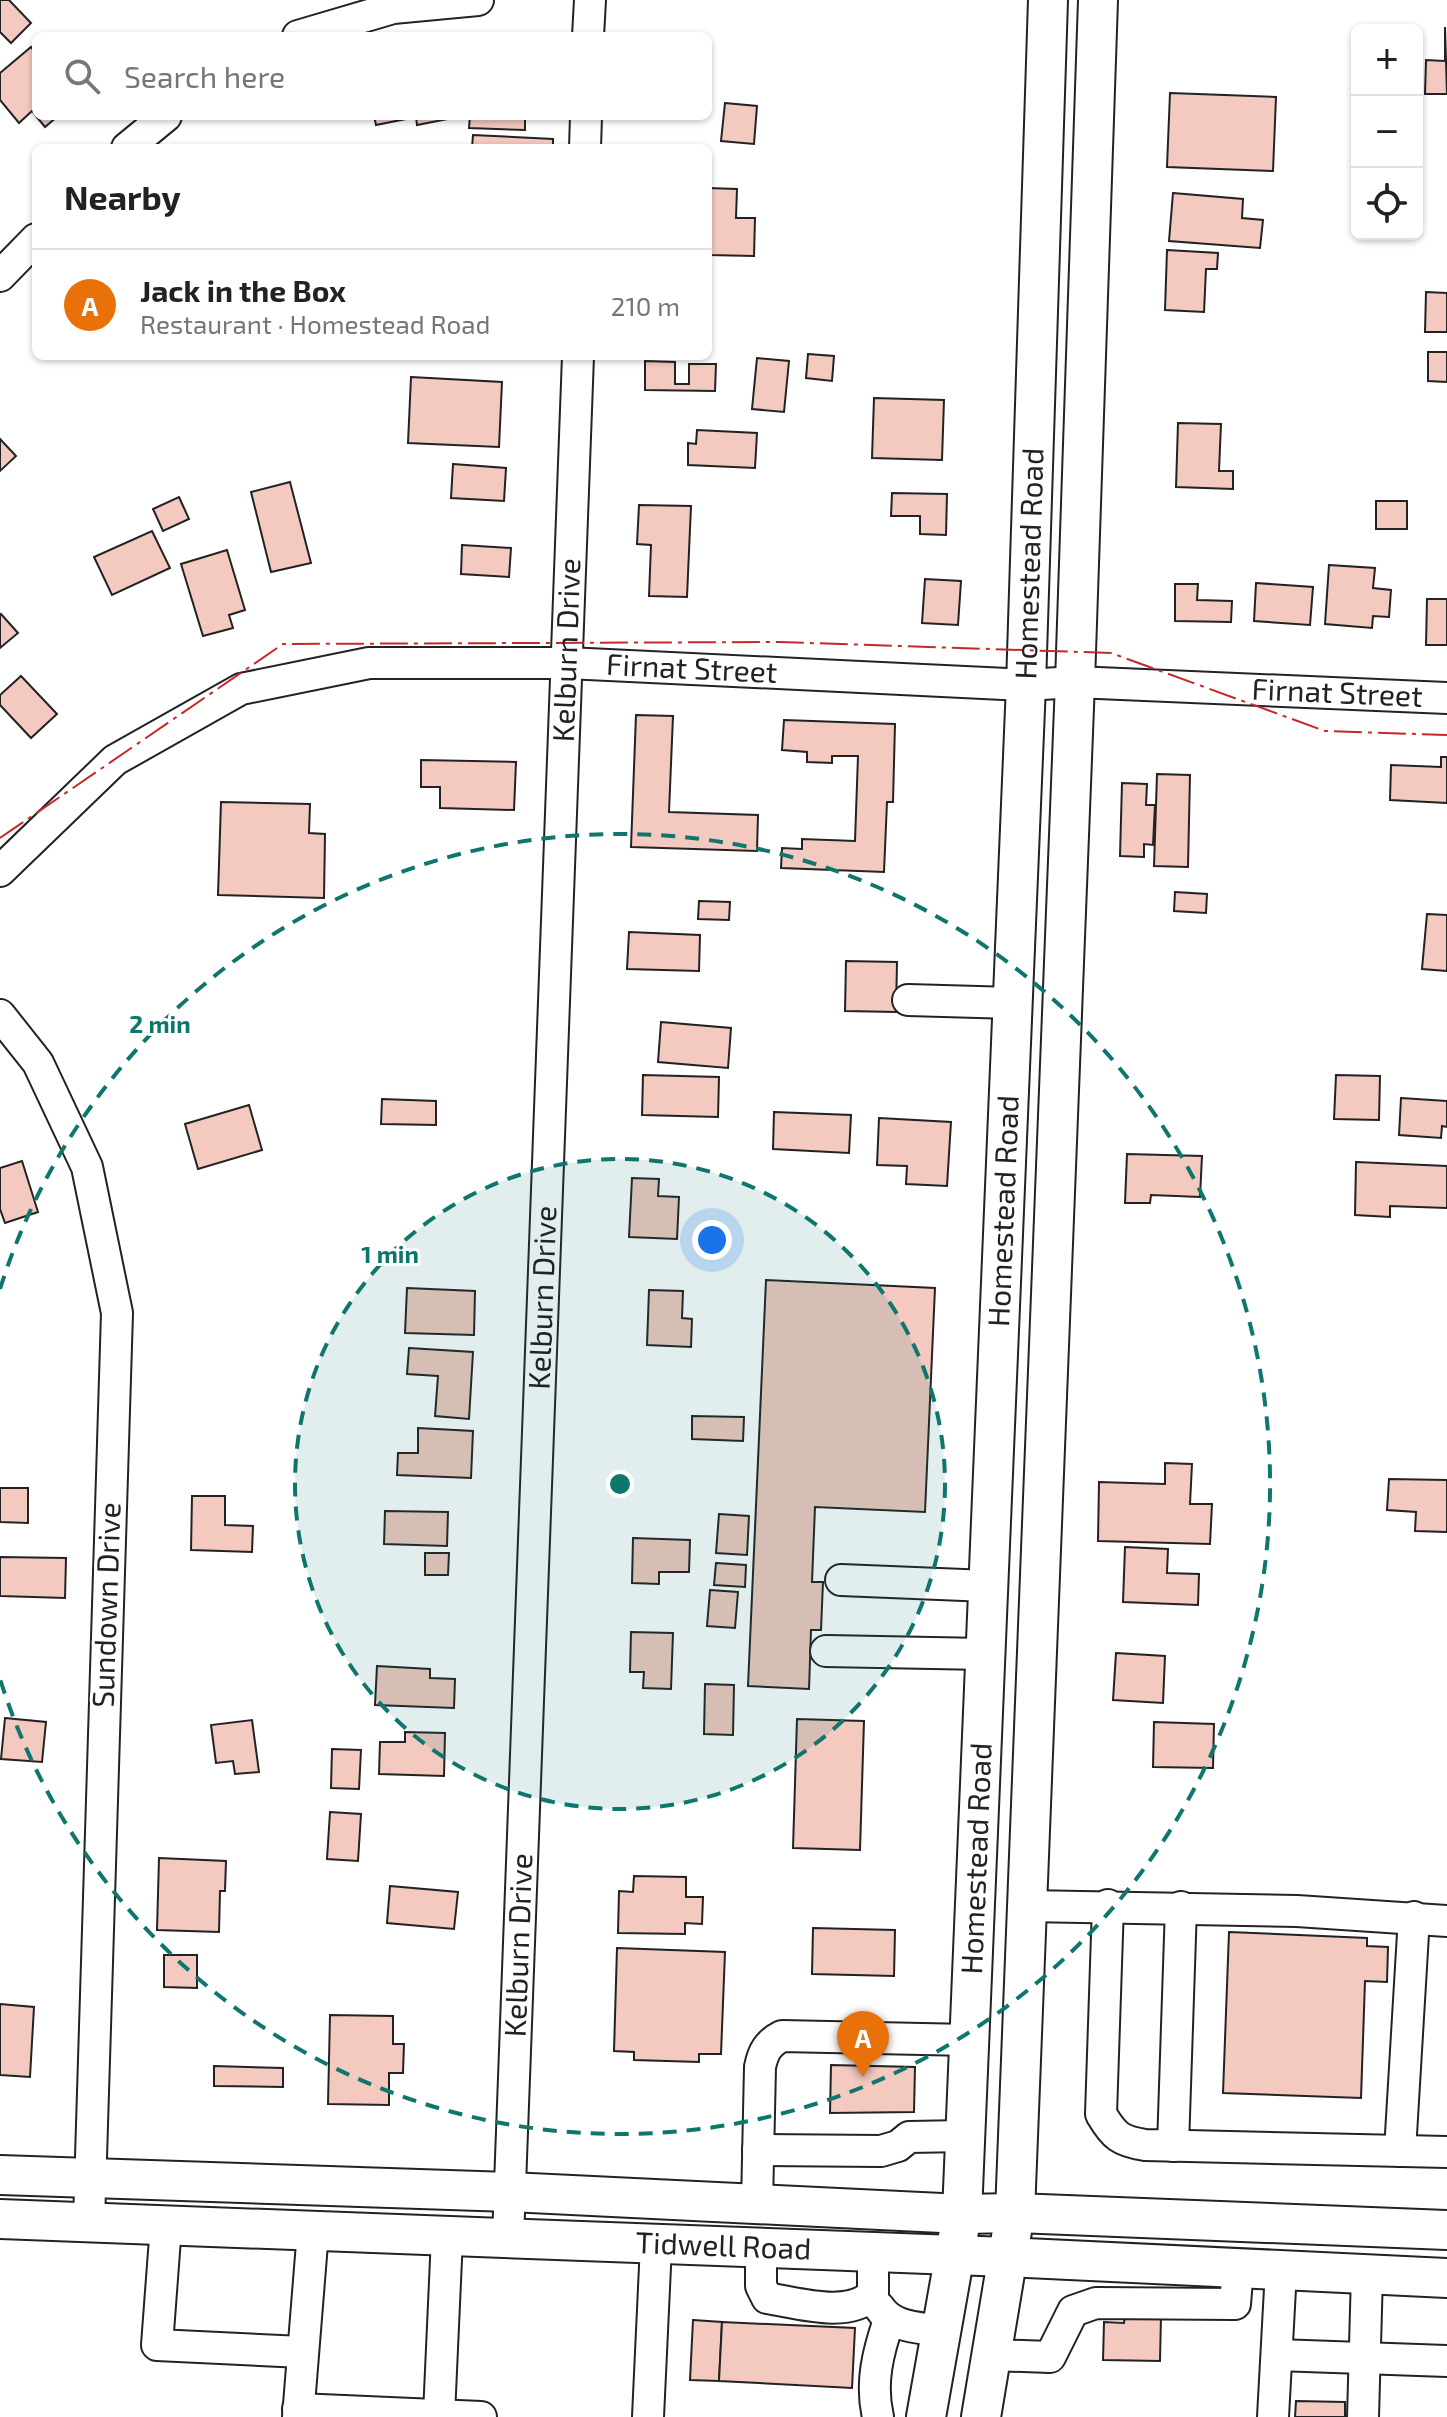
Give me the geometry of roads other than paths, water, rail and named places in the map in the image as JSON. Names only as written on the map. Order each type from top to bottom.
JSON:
[{"type":"main road","name":"Homestead Road","points":[[926,2417],[962,2214],[1026,685],[1048,0]]},
{"type":"main road","name":"Homestead Road","points":[[981,2417],[1015,2213],[1075,682],[1098,0]]},
{"type":"main road","points":[[1041,227],[1090,228]]},
{"type":"main road","points":[[995,1415],[1046,1410]]},
{"type":"main road","points":[[979,1817],[1030,1823]]},
{"type":"main road","name":"Tidwell Road","points":[[0,2175],[510,2192],[962,2214],[1015,2213],[1447,2230]]},
{"type":"main road","name":"Tidwell Road","points":[[0,2219],[1007,2257],[1447,2278]]},
{"type":"street","points":[[312,32],[393,8],[478,0]]},
{"type":"street","points":[[588,32],[590,0]]},
{"type":"street","points":[[132,144],[161,120]]},
{"type":"street","points":[[585,144],[586,120]]},
{"type":"street","points":[[0,276],[32,243]]},
{"type":"street","name":"Kelburn Drive","points":[[508,2239],[578,360]]},
{"type":"street","name":"Firnat Street","points":[[0,871],[115,760],[241,689],[369,663],[567,663],[1026,685],[1075,682],[1447,698]]},
{"type":"street","points":[[908,1000],[1013,1003]]},
{"type":"street","name":"Sundown Drive","points":[[0,1015],[38,1063],[87,1167],[117,1313],[89,2222]]},
{"type":"street","points":[[841,1580],[988,1586]]},
{"type":"street","points":[[826,1651],[985,1654]]},
{"type":"street","points":[[1108,1905],[1101,2114],[1110,2130],[1125,2142],[1173,2146],[1447,2152]]},
{"type":"street","points":[[1027,1906],[1181,1907],[1447,1921]]},
{"type":"street","points":[[1173,2146],[1181,1907]]},
{"type":"street","points":[[1400,2151],[1414,1917]]},
{"type":"street","points":[[757,2204],[760,2067],[763,2053],[772,2041],[782,2036],[969,2040]]},
{"type":"street","points":[[758,2150],[881,2151],[898,2146],[909,2137],[965,2136]]},
{"type":"street","points":[[166,2225],[157,2345],[302,2352]]},
{"type":"street","points":[[313,2231],[298,2413],[481,2417]]},
{"type":"street","points":[[439,2415],[447,2237]]},
{"type":"street","points":[[648,2417],[656,2245]]},
{"type":"street","points":[[761,2249],[761,2286],[767,2298],[838,2307],[865,2302],[873,2294]]},
{"type":"street","points":[[873,2254],[873,2294],[879,2309],[889,2320],[941,2331]]},
{"type":"street","points":[[1178,2304],[1181,2266]]},
{"type":"street","points":[[992,2355],[1050,2357],[1073,2311],[1096,2303],[1235,2304],[1238,2268]]},
{"type":"street","points":[[1273,2417],[1281,2270]]},
{"type":"street","points":[[1363,2417],[1367,2274]]},
{"type":"street","points":[[878,2417],[875,2390],[877,2354],[889,2320]]},
{"type":"street","points":[[1277,2355],[1447,2361]]},
{"type":"place","name":"Jack in the Box","points":[[863,2077]]}]
